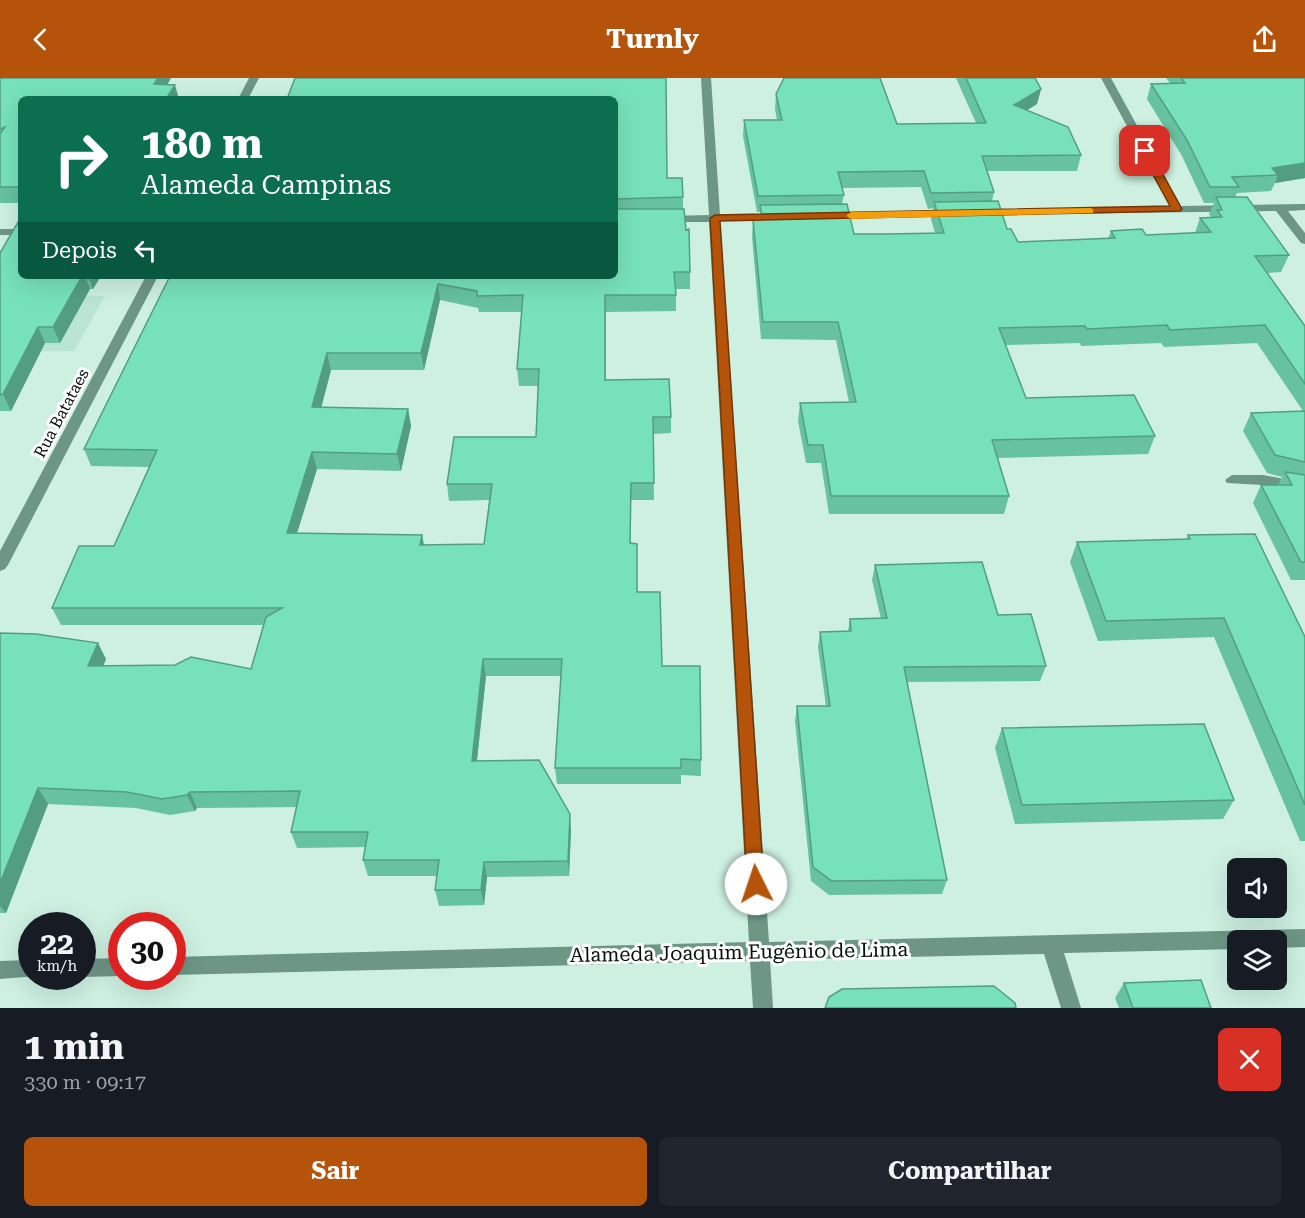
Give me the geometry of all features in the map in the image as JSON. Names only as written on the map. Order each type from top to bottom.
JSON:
[{"type":"street","points":[[245,96],[254,78]]},
{"type":"street","points":[[706,78],[763,1008]]},
{"type":"street","points":[[1106,78],[1177,209]]},
{"type":"street","points":[[1279,207],[1305,241]]},
{"type":"street","points":[[817,216],[1305,207]]},
{"type":"street","points":[[649,219],[793,217]]},
{"type":"street","points":[[0,232],[18,232]]},
{"type":"street","name":"Rua Batataes","points":[[0,565],[150,279]]},
{"type":"street","points":[[1232,480],[1263,480],[1305,488]]},
{"type":"street","name":"Alameda Joaquim Eugênio de Lima","points":[[186,966],[1305,938]]},
{"type":"street","points":[[1051,944],[1071,1008]]},
{"type":"street","points":[[0,970],[18,969]]},
{"type":"shaded area","points":[[31,295],[105,296],[74,351],[0,352],[0,312]]},
{"type":"building","points":[[0,78],[158,78],[154,84],[175,85],[168,96],[18,96],[18,187],[0,187],[0,134],[5,127],[0,129]]},
{"type":"building","points":[[295,78],[666,78],[667,178],[682,178],[683,197],[618,199],[618,96],[288,96]]},
{"type":"building","points":[[784,78],[880,78],[897,124],[986,123],[966,78],[1035,78],[1041,89],[1014,105],[1068,127],[1081,155],[982,156],[994,192],[931,193],[924,171],[838,172],[844,195],[758,196],[744,120],[782,120],[776,94]]},
{"type":"building","points":[[1181,78],[1305,78],[1305,163],[1272,168],[1278,175],[1232,177],[1239,187],[1210,187],[1187,140],[1151,84],[1185,83]]},
{"type":"building","points":[[1216,197],[1247,197],[1289,255],[1255,256],[1305,326],[1305,384],[1265,325],[1170,330],[1167,325],[1087,329],[1085,326],[999,328],[1026,398],[1134,395],[1155,436],[992,440],[1009,496],[831,496],[823,445],[808,445],[800,403],[856,402],[838,322],[763,322],[753,220],[763,220],[760,205],[847,204],[854,234],[886,234],[944,233],[934,202],[998,201],[1007,229],[1011,229],[1018,242],[1115,238],[1111,231],[1142,229],[1146,235],[1211,232],[1200,218],[1222,217],[1217,210],[1222,210]]},
{"type":"building","points":[[618,209],[684,209],[686,230],[689,229],[690,272],[674,272],[676,295],[605,295],[605,380],[669,379],[671,417],[653,417],[654,483],[631,483],[630,543],[637,544],[637,592],[660,592],[662,666],[700,666],[701,760],[681,759],[681,768],[555,768],[562,659],[483,659],[472,761],[539,760],[570,814],[568,861],[484,862],[481,890],[435,890],[439,860],[363,860],[368,832],[291,832],[300,791],[190,792],[187,795],[162,799],[127,792],[38,788],[0,883],[0,633],[36,634],[98,643],[88,666],[175,665],[191,657],[251,669],[266,617],[282,608],[52,608],[79,546],[114,546],[157,450],[84,449],[169,279],[618,279]],"holes":[[[438,284],[477,291],[477,296],[523,295],[517,369],[539,369],[536,437],[454,437],[447,484],[492,484],[484,544],[420,545],[422,535],[287,533],[312,452],[397,454],[408,409],[312,407],[327,353],[421,353]]]},
{"type":"building","points":[[18,222],[18,279],[80,279],[53,327],[38,327],[3,394],[0,395],[0,253]]},
{"type":"building","points":[[1305,411],[1305,462],[1275,455],[1251,413]]},
{"type":"building","points":[[1285,472],[1305,475],[1305,562],[1301,562],[1261,485],[1292,485]]},
{"type":"building","points":[[1255,534],[1305,637],[1305,805],[1224,618],[1106,621],[1077,542],[1190,539],[1188,535]]},
{"type":"building","points":[[982,562],[998,615],[1031,614],[1046,666],[904,667],[947,880],[832,881],[813,867],[797,706],[830,706],[820,632],[851,631],[850,619],[887,618],[875,565]]},
{"type":"building","points":[[1204,724],[1234,800],[1022,805],[1002,728]]},
{"type":"building","points":[[1201,980],[1211,1008],[1133,1008],[1124,983]]},
{"type":"building","points":[[994,986],[1015,1003],[1016,1008],[825,1008],[829,997],[842,989]]},
{"type":"slow traffic","points":[[851,216],[1090,211]]},
{"type":"route","points":[[756,884],[715,218],[1177,209],[1145,151]]}]
